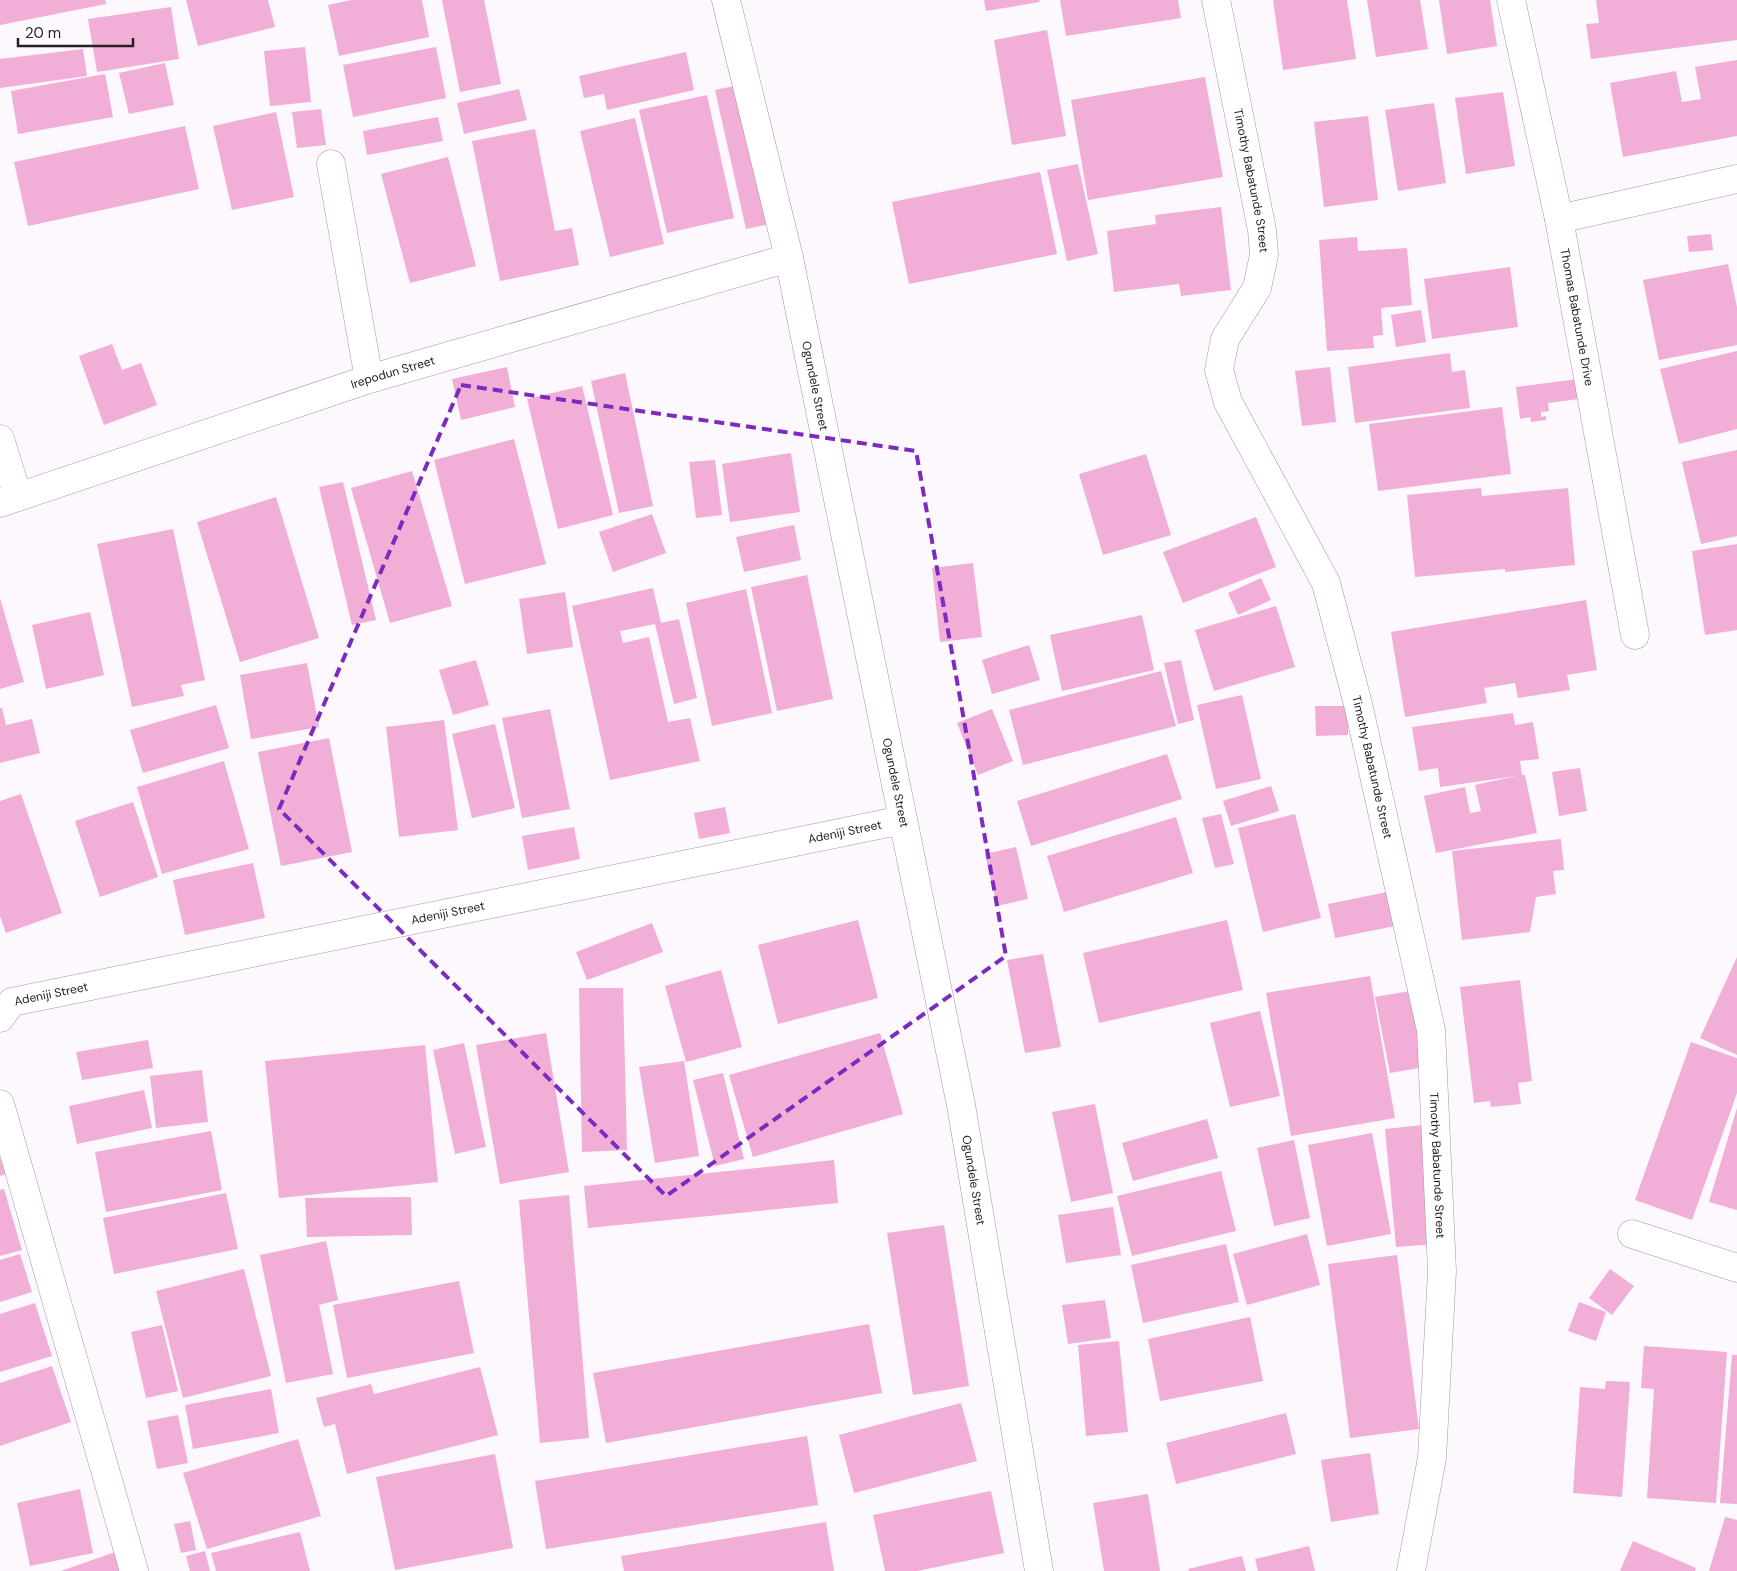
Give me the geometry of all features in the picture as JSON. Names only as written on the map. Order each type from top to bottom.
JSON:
[{"type":"street","name":"Ogundele Street","points":[[726,0],[789,258],[961,1106],[1039,1571]]},
{"type":"street","name":"Timothy Babatunde Street","points":[[1216,0],[1262,230],[1264,255],[1257,288],[1225,340],[1219,370],[1228,402],[1326,583],[1358,704],[1430,1030],[1442,1270],[1432,1458],[1411,1571]]},
{"type":"street","name":"Thomas Babatunde Drive","points":[[1512,0],[1559,219],[1635,636]]},
{"type":"street","points":[[331,164],[369,379]]},
{"type":"street","points":[[1559,219],[1737,179]]},
{"type":"street","name":"Irepodun Street","points":[[9,500],[369,379],[789,258]]},
{"type":"street","points":[[0,439],[9,500]]},
{"type":"street","name":"Adeniji Street","points":[[0,1018],[12,1002],[903,820]]},
{"type":"street","points":[[0,1104],[134,1571]]},
{"type":"street","points":[[1632,1234],[1737,1268]]},
{"type":"highlighted area","points":[[461,385],[916,451],[1006,956],[666,1196],[279,809]]},
{"type":"building","points":[[0,0],[105,0],[106,4],[0,25]]},
{"type":"building","points":[[186,0],[268,0],[275,27],[198,46]]},
{"type":"building","points":[[351,0],[422,0],[429,37],[339,56],[328,5]]},
{"type":"building","points":[[442,0],[484,0],[501,84],[460,92]]},
{"type":"building","points":[[984,0],[1039,0],[1040,2],[986,11]]},
{"type":"building","points":[[1060,0],[1178,0],[1181,18],[1066,36]]},
{"type":"building","points":[[1273,0],[1347,0],[1356,59],[1283,70]]},
{"type":"building","points":[[1367,0],[1420,0],[1428,49],[1376,57]]},
{"type":"building","points":[[1439,0],[1490,0],[1497,46],[1447,54]]},
{"type":"building","points":[[1596,0],[1737,0],[1737,40],[1591,59],[1586,24],[1599,23]]},
{"type":"building","points":[[171,7],[179,59],[97,72],[88,19]]},
{"type":"building","points":[[1047,30],[1066,136],[1012,145],[994,40]]},
{"type":"building","points":[[305,47],[311,102],[270,106],[264,51]]},
{"type":"building","points":[[436,47],[446,98],[353,117],[343,65]]},
{"type":"building","points":[[83,49],[87,76],[0,88],[0,59]]},
{"type":"building","points":[[686,52],[694,90],[607,110],[604,94],[584,98],[579,76]]},
{"type":"building","points":[[1737,60],[1737,136],[1623,157],[1610,83],[1676,71],[1682,102],[1701,99],[1695,67]]},
{"type":"building","points":[[165,63],[174,105],[129,114],[119,73]]},
{"type":"building","points":[[105,74],[113,117],[18,134],[11,91]]},
{"type":"building","points":[[1205,77],[1223,177],[1088,200],[1071,100]]},
{"type":"building","points":[[739,85],[770,224],[746,229],[715,90]]},
{"type":"building","points":[[519,89],[527,120],[464,134],[457,103]]},
{"type":"building","points":[[1503,92],[1515,166],[1466,174],[1455,98]]},
{"type":"building","points":[[707,95],[734,218],[667,233],[639,110]]},
{"type":"building","points":[[1434,103],[1446,183],[1398,191],[1385,110]]},
{"type":"building","points":[[321,109],[326,145],[297,148],[292,112]]},
{"type":"building","points":[[276,112],[294,197],[232,210],[213,126]]},
{"type":"building","points":[[1368,116],[1378,200],[1324,207],[1314,122]]},
{"type":"building","points":[[438,117],[443,141],[367,155],[363,131]]},
{"type":"building","points":[[635,118],[664,244],[610,257],[580,131]]},
{"type":"building","points":[[185,126],[199,189],[28,226],[14,162]]},
{"type":"building","points":[[535,129],[555,231],[572,228],[579,265],[500,281],[472,141]]},
{"type":"building","points":[[448,157],[476,266],[410,283],[381,174]]},
{"type":"building","points":[[1078,164],[1098,254],[1067,261],[1047,170]]},
{"type":"building","points":[[1040,172],[1057,254],[909,284],[892,202]]},
{"type":"building","points":[[1221,207],[1231,290],[1181,296],[1179,284],[1114,292],[1107,231],[1156,224],[1155,215]]},
{"type":"building","points":[[1711,234],[1713,250],[1689,252],[1687,236]]},
{"type":"building","points":[[1357,237],[1358,251],[1407,248],[1412,305],[1381,308],[1383,335],[1373,336],[1374,348],[1327,351],[1319,240]]},
{"type":"building","points":[[1728,264],[1737,307],[1737,345],[1659,360],[1643,280]]},
{"type":"building","points":[[1510,267],[1518,327],[1432,339],[1424,279]]},
{"type":"building","points":[[1421,310],[1426,342],[1396,347],[1391,315]]},
{"type":"building","points":[[112,344],[122,370],[141,363],[157,405],[104,425],[79,356]]},
{"type":"building","points":[[1737,351],[1737,429],[1679,444],[1660,369]]},
{"type":"building","points":[[1450,353],[1452,372],[1465,370],[1470,408],[1355,423],[1348,367]]},
{"type":"building","points":[[507,367],[515,407],[461,420],[452,379]]},
{"type":"building","points":[[1330,367],[1336,422],[1302,426],[1295,371]]},
{"type":"building","points":[[625,373],[653,506],[619,513],[591,381]]},
{"type":"building","points":[[1577,379],[1579,399],[1548,403],[1549,411],[1541,412],[1541,417],[1546,416],[1546,420],[1531,422],[1530,417],[1520,419],[1516,387]]},
{"type":"building","points":[[582,386],[613,515],[558,529],[527,399]]},
{"type":"building","points":[[1502,407],[1511,474],[1378,491],[1369,424]]},
{"type":"building","points":[[514,439],[546,564],[465,584],[434,460]]},
{"type":"building","points":[[1737,450],[1737,536],[1701,544],[1682,462]]},
{"type":"building","points":[[791,453],[800,512],[730,522],[722,464]]},
{"type":"building","points":[[1146,454],[1171,535],[1103,555],[1079,474]]},
{"type":"building","points":[[715,460],[722,515],[696,518],[689,462]]},
{"type":"building","points":[[412,471],[452,606],[390,623],[351,488]]},
{"type":"building","points":[[343,482],[376,620],[352,625],[319,487]]},
{"type":"building","points":[[1481,488],[1482,496],[1568,488],[1575,565],[1505,572],[1505,569],[1415,577],[1407,495]]},
{"type":"building","points":[[276,497],[319,638],[240,662],[197,522]]},
{"type":"building","points":[[652,514],[666,553],[613,572],[599,532]]},
{"type":"building","points":[[1256,517],[1276,567],[1183,603],[1163,552]]},
{"type":"building","points":[[794,525],[801,560],[744,572],[736,537]]},
{"type":"building","points":[[173,529],[205,680],[181,685],[184,696],[132,707],[97,544]]},
{"type":"building","points":[[1737,544],[1737,630],[1705,635],[1692,551]]},
{"type":"building","points":[[973,563],[982,637],[940,642],[932,568]]},
{"type":"building","points":[[807,575],[833,699],[777,711],[751,587]]},
{"type":"building","points":[[1261,578],[1271,600],[1238,615],[1228,593]]},
{"type":"building","points":[[653,588],[661,623],[679,619],[697,698],[674,704],[655,624],[620,631],[623,643],[649,637],[668,722],[690,718],[700,761],[610,780],[572,606]]},
{"type":"building","points":[[746,589],[772,713],[712,726],[686,603]]},
{"type":"building","points":[[565,592],[573,647],[527,654],[519,599]]},
{"type":"building","points":[[0,598],[24,682],[0,689]]},
{"type":"building","points":[[1586,600],[1597,670],[1567,675],[1570,690],[1518,698],[1515,683],[1484,688],[1487,703],[1405,717],[1391,632]]},
{"type":"building","points":[[1276,606],[1295,667],[1214,691],[1195,630]]},
{"type":"building","points":[[90,612],[104,675],[46,689],[32,625]]},
{"type":"building","points":[[1142,615],[1154,670],[1062,691],[1050,635]]},
{"type":"building","points":[[1029,645],[1040,680],[992,694],[982,660]]},
{"type":"building","points":[[476,660],[489,705],[453,715],[439,670]]},
{"type":"building","points":[[1181,660],[1194,720],[1178,724],[1164,663]]},
{"type":"building","points":[[307,663],[319,727],[251,739],[240,675]]},
{"type":"building","points":[[1161,671],[1176,726],[1023,765],[1009,710]]},
{"type":"building","points":[[1242,695],[1261,779],[1216,789],[1197,705]]},
{"type":"building","points":[[216,705],[229,748],[143,773],[130,730]]},
{"type":"building","points":[[1315,706],[1348,706],[1348,735],[1316,736]]},
{"type":"building","points":[[0,708],[2,708],[6,725],[32,719],[40,753],[0,763]]},
{"type":"building","points":[[550,709],[570,809],[522,818],[502,718]]},
{"type":"building","points":[[992,709],[1013,761],[978,775],[957,723]]},
{"type":"building","points":[[1513,713],[1515,725],[1533,722],[1539,759],[1520,761],[1522,775],[1525,775],[1537,833],[1436,853],[1424,796],[1465,787],[1470,813],[1481,811],[1475,785],[1516,776],[1440,787],[1438,768],[1419,771],[1412,727]]},
{"type":"building","points":[[444,720],[458,830],[399,837],[386,727]]},
{"type":"building","points":[[495,724],[515,808],[472,818],[452,734]]},
{"type":"building","points":[[329,738],[352,852],[281,866],[258,752]]},
{"type":"building","points":[[1167,754],[1182,799],[1031,846],[1017,801]]},
{"type":"building","points":[[224,761],[249,849],[162,874],[137,787]]},
{"type":"building","points":[[1580,768],[1587,811],[1559,816],[1552,772]]},
{"type":"building","points":[[1271,786],[1279,811],[1231,826],[1223,801]]},
{"type":"building","points":[[21,794],[62,913],[6,933],[0,916],[0,801]]},
{"type":"building","points":[[133,802],[158,877],[100,897],[75,821]]},
{"type":"building","points":[[725,807],[730,833],[699,839],[694,813]]},
{"type":"building","points":[[1221,814],[1234,864],[1215,868],[1202,818]]},
{"type":"building","points":[[1295,814],[1321,918],[1263,932],[1238,828]]},
{"type":"building","points":[[1176,817],[1193,873],[1064,912],[1047,856]]},
{"type":"building","points":[[574,827],[580,859],[528,870],[522,836]]},
{"type":"building","points":[[1561,839],[1564,870],[1553,871],[1556,894],[1536,897],[1530,932],[1462,940],[1452,851]]},
{"type":"building","points":[[1016,847],[1028,899],[997,906],[985,854]]},
{"type":"building","points":[[253,863],[265,918],[185,935],[173,880]]},
{"type":"building","points":[[1387,892],[1395,926],[1335,938],[1328,904]]},
{"type":"building","points":[[858,920],[878,998],[778,1024],[758,945]]},
{"type":"building","points":[[1227,920],[1243,990],[1099,1023],[1083,953]]},
{"type":"building","points":[[652,923],[663,952],[587,980],[576,952]]},
{"type":"building","points":[[1043,954],[1061,1047],[1025,1053],[1007,960]]},
{"type":"building","points":[[1737,957],[1737,1055],[1700,1038]]},
{"type":"building","points":[[721,970],[742,1047],[686,1062],[665,986]]},
{"type":"building","points":[[1370,976],[1395,1118],[1291,1136],[1266,993]]},
{"type":"building","points":[[1520,980],[1532,1081],[1518,1083],[1521,1104],[1491,1107],[1490,1101],[1474,1103],[1460,987]]},
{"type":"building","points":[[579,988],[623,988],[627,1150],[582,1152]]},
{"type":"building","points":[[1410,991],[1425,1067],[1390,1073],[1375,997]]},
{"type":"building","points":[[1260,1011],[1280,1096],[1230,1107],[1210,1023]]},
{"type":"building","points":[[546,1033],[569,1172],[500,1184],[476,1045]]},
{"type":"building","points":[[880,1033],[903,1114],[753,1157],[729,1075]]},
{"type":"building","points":[[148,1040],[153,1068],[82,1080],[76,1052]]},
{"type":"building","points":[[1691,1042],[1737,1058],[1737,1093],[1692,1220],[1635,1200]]},
{"type":"building","points":[[464,1043],[486,1147],[455,1154],[433,1050]]},
{"type":"building","points":[[425,1045],[438,1182],[279,1198],[265,1061]]},
{"type":"building","points":[[684,1061],[699,1156],[655,1163],[639,1067]]},
{"type":"building","points":[[202,1070],[208,1122],[156,1128],[150,1076]]},
{"type":"building","points":[[723,1073],[744,1159],[715,1166],[693,1080]]},
{"type":"building","points":[[144,1090],[152,1128],[77,1144],[69,1106]]},
{"type":"building","points":[[1095,1104],[1113,1193],[1071,1202],[1052,1112]]},
{"type":"building","points":[[1737,1108],[1737,1210],[1709,1202]]},
{"type":"building","points":[[1207,1119],[1218,1158],[1133,1181],[1122,1143]]},
{"type":"building","points":[[1423,1125],[1435,1244],[1396,1247],[1385,1129]]},
{"type":"building","points":[[211,1131],[222,1190],[106,1212],[95,1152]]},
{"type":"building","points":[[1372,1133],[1391,1234],[1327,1246],[1308,1145]]},
{"type":"building","points":[[1294,1140],[1310,1218],[1274,1226],[1257,1148]]},
{"type":"building","points":[[0,1158],[6,1174],[0,1176]]},
{"type":"building","points":[[834,1160],[838,1203],[588,1228],[584,1186]]},
{"type":"building","points":[[1221,1171],[1236,1231],[1132,1256],[1117,1196]]},
{"type":"building","points":[[4,1189],[22,1250],[0,1256],[0,1190]]},
{"type":"building","points":[[226,1193],[238,1249],[114,1274],[103,1218]]},
{"type":"building","points":[[569,1195],[589,1438],[540,1443],[519,1200]]},
{"type":"building","points":[[411,1197],[412,1235],[307,1237],[305,1198]]},
{"type":"building","points":[[1113,1207],[1121,1255],[1066,1263],[1058,1215]]},
{"type":"building","points":[[944,1225],[969,1386],[913,1395],[887,1233]]},
{"type":"building","points":[[1307,1234],[1320,1285],[1247,1305],[1233,1254]]},
{"type":"building","points":[[326,1241],[338,1300],[319,1305],[333,1374],[286,1383],[260,1255]]},
{"type":"building","points":[[1226,1244],[1239,1302],[1143,1323],[1131,1265]]},
{"type":"building","points":[[20,1254],[32,1292],[0,1302],[0,1260]]},
{"type":"building","points":[[1397,1255],[1419,1429],[1350,1438],[1328,1264]]},
{"type":"building","points":[[244,1269],[271,1376],[183,1398],[156,1291]]},
{"type":"building","points":[[1610,1269],[1634,1286],[1612,1315],[1589,1298]]},
{"type":"building","points":[[459,1281],[474,1353],[347,1378],[333,1305]]},
{"type":"building","points":[[1105,1300],[1111,1338],[1068,1344],[1062,1305]]},
{"type":"building","points":[[1579,1302],[1606,1312],[1596,1341],[1568,1331]]},
{"type":"building","points":[[35,1303],[52,1356],[0,1372],[0,1314]]},
{"type":"building","points":[[1250,1317],[1263,1381],[1160,1401],[1148,1339]]},
{"type":"building","points":[[869,1324],[882,1393],[606,1443],[593,1373]]},
{"type":"building","points":[[162,1325],[178,1391],[146,1398],[131,1332]]},
{"type":"building","points":[[1119,1341],[1128,1432],[1086,1436],[1078,1345]]},
{"type":"building","points":[[1644,1346],[1727,1352],[1716,1503],[1647,1498],[1654,1389],[1641,1388]]},
{"type":"building","points":[[1732,1355],[1737,1355],[1737,1504],[1720,1503]]},
{"type":"building","points":[[52,1366],[71,1422],[0,1446],[0,1383]]},
{"type":"building","points":[[480,1367],[498,1435],[347,1474],[335,1424],[324,1427],[316,1398],[371,1384],[374,1394]]},
{"type":"building","points":[[1606,1381],[1630,1382],[1622,1497],[1573,1493],[1580,1387],[1605,1389]]},
{"type":"building","points":[[271,1389],[279,1433],[193,1449],[185,1405]]},
{"type":"building","points":[[961,1403],[977,1461],[854,1493],[839,1435]]},
{"type":"building","points":[[1286,1413],[1296,1454],[1176,1484],[1166,1443]]},
{"type":"building","points":[[178,1415],[188,1463],[157,1469],[147,1421]]},
{"type":"building","points":[[807,1436],[818,1505],[546,1549],[535,1481]]},
{"type":"building","points":[[298,1439],[321,1516],[207,1549],[183,1473]]},
{"type":"building","points":[[1370,1453],[1379,1514],[1331,1522],[1321,1460]]},
{"type":"building","points":[[495,1454],[513,1548],[395,1570],[376,1477]]},
{"type":"building","points":[[80,1489],[93,1553],[30,1566],[17,1503]]},
{"type":"building","points":[[991,1491],[1004,1553],[917,1571],[885,1571],[873,1515]]},
{"type":"building","points":[[1148,1494],[1160,1571],[1104,1571],[1093,1503]]},
{"type":"building","points":[[1725,1517],[1737,1520],[1737,1571],[1709,1571]]},
{"type":"building","points":[[190,1521],[196,1550],[181,1553],[174,1524]]},
{"type":"building","points":[[826,1522],[834,1571],[624,1571],[621,1556]]},
{"type":"building","points":[[300,1532],[310,1571],[216,1571],[211,1553]]},
{"type":"building","points":[[1633,1541],[1696,1568],[1695,1571],[1620,1571]]},
{"type":"building","points":[[1309,1546],[1315,1571],[1258,1571],[1255,1559]]},
{"type":"building","points":[[118,1551],[125,1571],[61,1571]]},
{"type":"building","points":[[205,1551],[210,1571],[190,1571],[186,1556]]},
{"type":"building","points":[[1242,1556],[1246,1571],[1189,1571],[1188,1569]]}]
